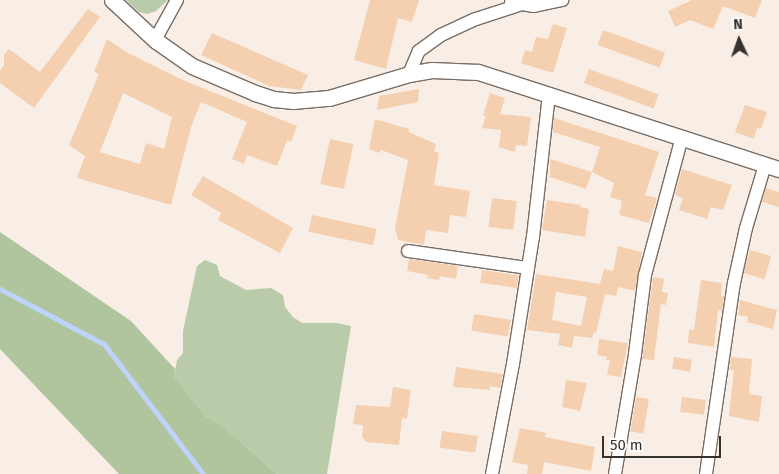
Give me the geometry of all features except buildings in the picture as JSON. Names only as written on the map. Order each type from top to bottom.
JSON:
[{"type":"street","points":[[112,0],[156,40],[192,66],[255,93],[274,99],[293,101],[329,98],[409,74],[432,70],[478,72],[772,167],[746,228],[734,283],[706,474]]},
{"type":"street","points":[[156,40],[177,0]]},
{"type":"street","points":[[506,0],[519,5],[534,6],[562,0]]},
{"type":"street","points":[[409,74],[419,51],[441,35],[476,19],[519,5]]},
{"type":"street","points":[[492,474],[528,268],[549,94]]},
{"type":"street","points":[[615,474],[635,354],[645,274],[682,137]]},
{"type":"street","points":[[408,251],[528,268]]},
{"type":"green space","points":[[126,0],[168,0],[156,11],[147,14],[139,12]]},
{"type":"green space","points":[[0,232],[131,321],[175,369],[174,376],[206,417],[219,423],[277,474],[119,474],[0,349]]},
{"type":"green space","points":[[205,260],[217,265],[220,276],[246,290],[271,288],[283,295],[285,307],[293,317],[302,323],[337,323],[351,326],[327,474],[277,474],[219,423],[206,417],[174,376],[177,360],[183,353],[183,331],[197,266]]},
{"type":"waterway","points":[[0,289],[104,344],[203,474]]}]
